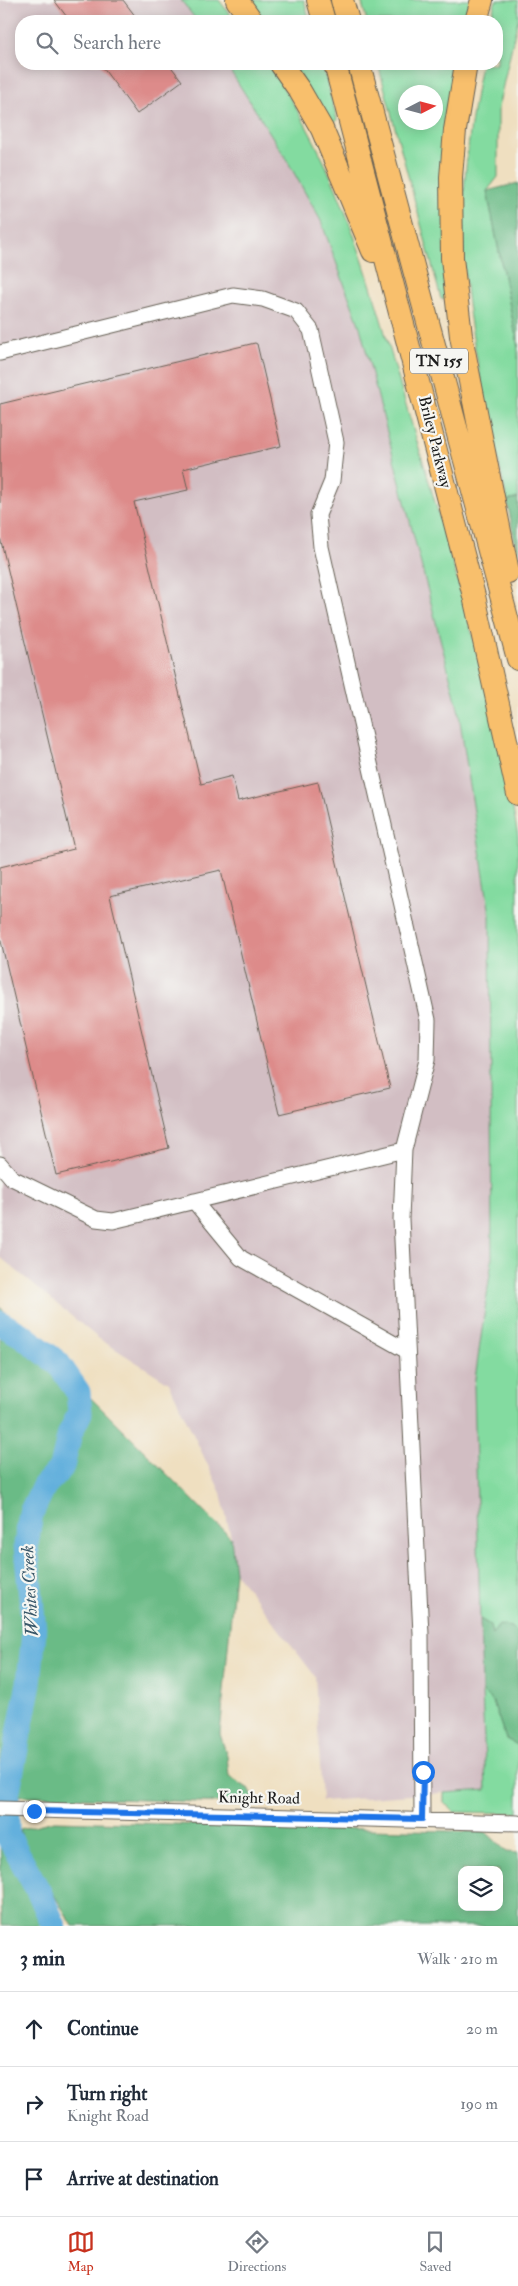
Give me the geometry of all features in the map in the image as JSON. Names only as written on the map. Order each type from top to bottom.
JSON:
[{"type":"highway","points":[[236,0],[247,15]]},
{"type":"highway","points":[[318,0],[322,15]]},
{"type":"highway","points":[[342,0],[346,15]]},
{"type":"highway","points":[[478,15],[482,0]]},
{"type":"highway","points":[[285,70],[322,129],[406,330]]},
{"type":"highway","name":"Briley Parkway","points":[[337,70],[474,596],[518,794]]},
{"type":"highway","name":"Briley Parkway","points":[[361,70],[518,659]]},
{"type":"highway","points":[[465,70],[455,130],[453,158],[452,258],[461,336],[506,557],[518,652]]},
{"type":"street","points":[[0,353],[234,295],[263,299],[296,311],[311,330],[336,442],[332,481],[318,515],[321,546],[428,1020],[427,1060],[404,1150],[401,1219],[421,1634],[422,1819]]},
{"type":"street","points":[[0,1164],[12,1178],[96,1219],[113,1221],[404,1150]]},
{"type":"street","points":[[194,1201],[241,1258],[407,1351]]},
{"type":"street","name":"Knight Road","points":[[0,1809],[518,1823]]},
{"type":"shaded area","points":[[0,0],[181,0],[192,15],[15,15],[15,70],[230,70],[284,155],[321,221],[360,327],[458,708],[490,915],[492,1260],[474,1386],[486,1790],[322,1801],[315,1676],[235,1572],[231,1538],[221,1493],[169,1383],[98,1338],[0,1257]]},
{"type":"green space","points":[[181,0],[219,0],[230,15],[192,15]]},
{"type":"green space","points":[[246,0],[304,0],[308,15],[257,15]]},
{"type":"green space","points":[[361,0],[474,0],[470,15],[365,15]]},
{"type":"green space","points":[[496,0],[518,0],[518,19],[498,108],[498,177],[487,191],[518,347],[518,498],[507,501],[474,344],[465,281],[463,249],[463,203],[467,156],[480,70],[503,70],[503,15],[492,15]]},
{"type":"green space","points":[[230,70],[271,70],[316,145],[336,188],[353,233],[382,324],[470,624],[496,729],[518,836],[518,1633],[512,1627],[492,1634],[489,1625],[480,1619],[474,1386],[492,1260],[490,915],[458,708],[360,327],[321,221],[284,155]]},
{"type":"green space","points":[[295,70],[324,70],[337,119],[329,124]]},
{"type":"green space","points":[[380,70],[458,70],[450,299],[441,299]]},
{"type":"green space","points":[[518,183],[518,347],[487,191]]},
{"type":"green space","points":[[518,498],[518,558],[507,501]]},
{"type":"green space","points":[[0,1307],[231,1538],[235,1572],[220,1734],[227,1756],[229,1776],[249,1789],[257,1804],[0,1795]]},
{"type":"green space","points":[[480,1619],[490,1625],[492,1634],[499,1625],[512,1627],[518,1633],[518,1745],[506,1739],[493,1702],[482,1691]]},
{"type":"green space","points":[[482,1691],[493,1702],[506,1739],[518,1745],[518,1813],[454,1812],[444,1802],[444,1793],[486,1790]]},
{"type":"green space","points":[[54,1821],[486,1832],[507,1852],[518,1853],[518,1926],[73,1926],[24,1846],[20,1829]]},
{"type":"green space","points":[[0,1836],[10,1848],[47,1926],[2,1926]]},
{"type":"building","points":[[54,0],[123,0],[134,15],[65,15]]},
{"type":"building","points":[[104,70],[174,70],[182,81],[137,114]]},
{"type":"building","points":[[257,344],[281,446],[183,469],[188,490],[134,502],[201,784],[232,776],[238,801],[318,782],[390,1088],[279,1114],[221,870],[110,896],[169,1148],[56,1175],[0,937],[0,867],[74,849],[0,537],[0,404]]},
{"type":"waterway","name":"Whites Creek","points":[[0,1323],[23,1336],[58,1363],[78,1392],[80,1413],[70,1433],[62,1467],[44,1486],[31,1513],[26,1545],[34,1631],[29,1683],[7,1795],[7,1834],[40,1894],[54,1926]]},
{"type":"route","points":[[34,1811],[422,1819],[423,1772]]}]
